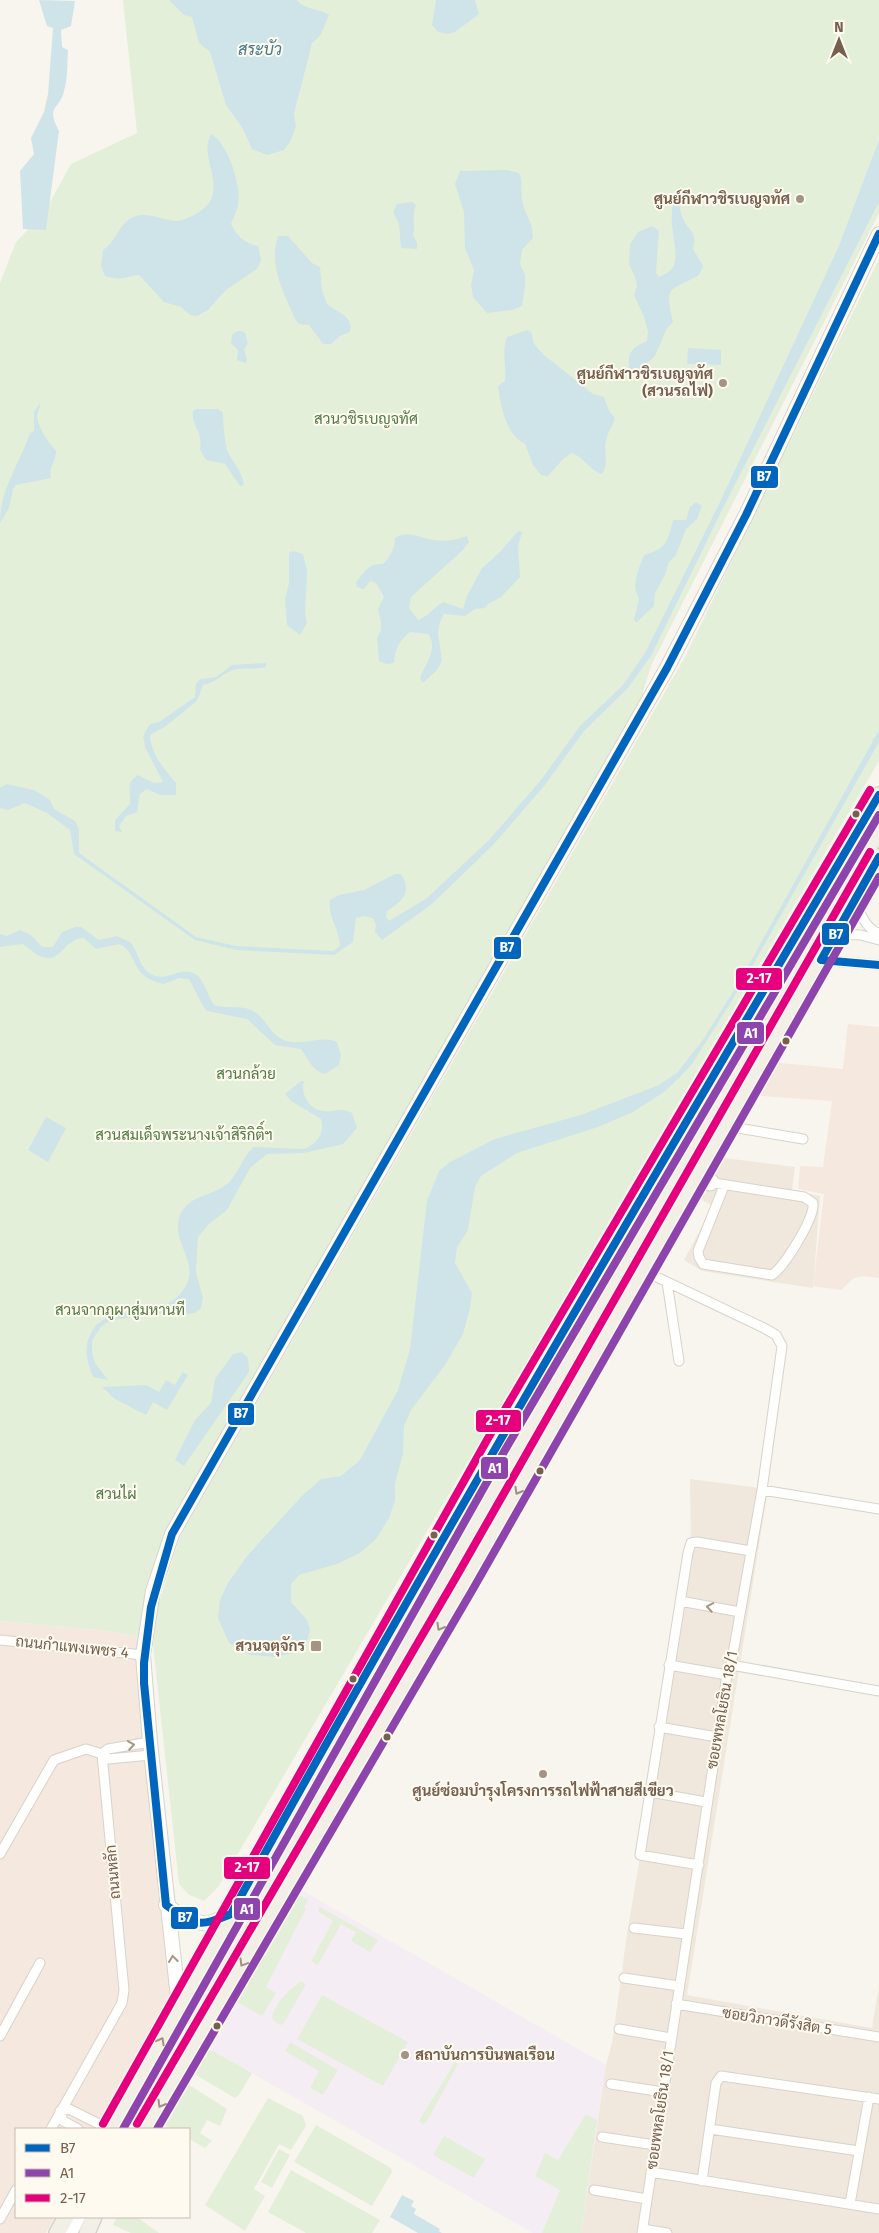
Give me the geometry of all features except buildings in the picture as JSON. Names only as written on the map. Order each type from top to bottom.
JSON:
[{"type":"main road","points":[[111,2128],[332,1730],[536,1376],[879,795]]},
{"type":"main road","points":[[172,2085],[181,2032],[768,1025],[879,830]]},
{"type":"main road","points":[[147,2128],[644,1271],[706,1180],[726,1126],[879,857]]},
{"type":"main road","points":[[763,1062],[768,1025]]},
{"type":"main road","points":[[428,1608],[464,1584]]},
{"type":"main road","points":[[57,2233],[65,2218]]},
{"type":"main road","points":[[87,2233],[94,2218]]},
{"type":"street","points":[[179,2007],[166,1905],[150,1748],[144,1655],[153,1592],[172,1534],[667,668],[746,515],[879,234]]},
{"type":"street","points":[[836,934],[861,934],[868,932],[868,925],[855,898]]},
{"type":"street","points":[[868,925],[879,933]]},
{"type":"street","points":[[861,934],[879,940]]},
{"type":"street","points":[[821,960],[879,965]]},
{"type":"street","points":[[726,1126],[803,1139]]},
{"type":"street","points":[[706,1180],[724,1186],[804,1196],[812,1203],[812,1213],[784,1262],[772,1275],[703,1264],[700,1260],[698,1250],[724,1186]]},
{"type":"street","name":"ซอยพหลโยธิน 18/1","points":[[642,2231],[706,1802],[727,1674],[762,1490],[781,1357],[780,1340],[764,1328],[644,1271]]},
{"type":"street","points":[[667,1282],[679,1361]]},
{"type":"street","points":[[762,1490],[879,1509]]},
{"type":"street","points":[[698,1865],[640,1855],[669,1665],[691,1543],[751,1551]]},
{"type":"street","points":[[680,1602],[740,1612]]},
{"type":"street","name":"ถนนกำแพงเพชร 4","points":[[0,1640],[144,1655]]},
{"type":"street","points":[[669,1665],[727,1674]]},
{"type":"street","points":[[730,1665],[879,1691]]},
{"type":"street","points":[[660,1727],[717,1737]]},
{"type":"street","points":[[0,1854],[54,1760],[86,1749],[102,1754],[108,1759],[150,1748]]},
{"type":"street","name":"ถนนหลัก","points":[[51,2128],[122,2003],[124,1990],[102,1754]]},
{"type":"street","points":[[650,1792],[706,1802]]},
{"type":"street","points":[[166,1905],[187,1920],[208,1924],[231,1914]]},
{"type":"street","points":[[634,1928],[686,1934]]},
{"type":"street","points":[[0,2036],[40,1963]]},
{"type":"street","points":[[624,1978],[679,1986]]},
{"type":"street","name":"ซอยวิภาวดีรังสิต 5","points":[[676,2004],[879,2037]]},
{"type":"street","points":[[619,2029],[671,2038]]},
{"type":"street","points":[[126,2128],[181,2032]]},
{"type":"street","points":[[702,2181],[716,2082],[721,2076],[879,2099]]},
{"type":"street","points":[[611,2084],[663,2092]]},
{"type":"street","points":[[850,2204],[869,2097]]},
{"type":"street","points":[[76,2128],[63,2121],[60,2111],[69,2109],[108,2128]]},
{"type":"street","points":[[710,2129],[859,2151]]},
{"type":"street","points":[[602,2137],[655,2145]]},
{"type":"street","points":[[651,2172],[879,2209]]},
{"type":"street","points":[[594,2190],[647,2199]]},
{"type":"street","points":[[0,2219],[15,2192]]},
{"type":"street","points":[[70,2233],[78,2218]]},
{"type":"street","points":[[642,2231],[667,2233]]},
{"type":"shaded area","points":[[848,1024],[879,1027],[879,1278],[863,1276],[854,1278],[841,1290],[813,1286],[824,1194],[798,1189],[800,1166],[823,1167],[832,1101],[750,1095],[770,1062],[843,1069]]},
{"type":"shaded area","points":[[717,1157],[795,1167],[792,1190],[820,1196],[813,1288],[702,1271],[684,1260],[713,1206],[697,1197]]},
{"type":"shaded area","points":[[690,1479],[768,1489],[687,1995],[872,2028],[879,1986],[879,2233],[581,2233],[606,2065],[612,2043],[627,1934],[691,1555]]},
{"type":"shaded area","points":[[0,1621],[100,1630],[138,1636],[174,1994],[172,2005],[104,2128],[15,2128],[15,2218],[54,2218],[46,2233],[0,2233]]},
{"type":"shaded area","name":"สถาบันการบินพลเรือน","points":[[300,1889],[606,2065],[581,2233],[533,2233],[204,2046],[237,2002]]},
{"type":"green space","name":"สวนวชิรเบญจทัศ","points":[[123,0],[879,0],[879,213],[651,666],[638,708],[169,1529],[146,1600],[138,1636],[100,1630],[0,1621],[0,283],[16,242],[44,213],[71,164],[137,133]]},
{"type":"green space","name":"สวนจตุจักร","points":[[879,259],[879,761],[219,1886],[204,1901],[189,1895],[179,1884],[153,1644],[159,1603],[180,1536],[685,657]]},
{"type":"green space","points":[[297,1894],[308,1900],[304,1907],[306,1909],[266,1987],[276,1993],[262,2016],[237,2002]]},
{"type":"green space","points":[[320,1907],[378,1940],[370,1952],[351,1941],[356,1932],[341,1924],[318,1965],[311,1961],[333,1921],[318,1911]]},
{"type":"green space","points":[[301,1981],[306,1984],[283,2025],[276,2023],[272,2018],[276,2006]]},
{"type":"green space","points":[[322,1995],[408,2042],[383,2086],[297,2039]]},
{"type":"green space","points":[[290,2042],[338,2070],[323,2095],[310,2088],[319,2071],[285,2051]]},
{"type":"green space","points":[[204,2046],[252,2073],[239,2095],[235,2098],[189,2071]]},
{"type":"green space","points":[[455,2062],[458,2064],[426,2123],[423,2124],[419,2121]]},
{"type":"green space","points":[[183,2081],[227,2109],[220,2126],[207,2120],[200,2133],[212,2141],[205,2148],[190,2140],[190,2128],[170,2128],[159,2122]]},
{"type":"green space","points":[[268,2098],[303,2116],[306,2126],[291,2150],[279,2144],[254,2189],[265,2196],[245,2231],[205,2205]]},
{"type":"green space","points":[[586,2114],[597,2120],[581,2233],[542,2233],[560,2190],[535,2176],[545,2153],[558,2160]]},
{"type":"green space","points":[[316,2125],[391,2168],[392,2172],[372,2206],[294,2162]]},
{"type":"green space","points":[[444,2136],[485,2159],[474,2178],[433,2155]]},
{"type":"green space","points":[[279,2149],[290,2155],[272,2188],[261,2182]]},
{"type":"green space","points":[[291,2170],[380,2220],[372,2233],[306,2233],[268,2212]]},
{"type":"green space","points":[[116,2218],[138,2218],[159,2233],[131,2233],[113,2225]]},
{"type":"water","points":[[39,0],[75,1],[71,26],[61,30],[62,47],[68,50],[67,76],[62,97],[53,112],[59,131],[46,230],[23,229],[20,171],[34,154],[31,138],[44,112],[48,94],[53,28],[47,26]]},
{"type":"water","name":"สระบัว","points":[[169,0],[297,0],[304,6],[329,15],[320,36],[312,43],[294,114],[296,126],[290,142],[284,150],[267,155],[252,149],[243,129],[226,105],[210,52],[199,43],[192,17],[184,15]]},
{"type":"water","points":[[436,0],[475,0],[479,14],[455,32],[448,34],[438,32],[432,25]]},
{"type":"water","points":[[211,134],[217,139],[229,157],[236,179],[239,201],[231,224],[242,239],[258,246],[261,259],[258,268],[226,290],[208,310],[197,316],[190,315],[181,307],[164,302],[139,275],[122,278],[105,276],[101,266],[103,250],[110,244],[124,224],[133,217],[145,215],[175,221],[185,219],[207,206],[214,189],[208,157],[208,141]]},
{"type":"water","points":[[879,140],[879,202],[722,510],[651,656],[628,688],[584,731],[545,785],[493,845],[432,904],[382,940],[375,932],[376,925],[373,918],[363,916],[356,918],[353,942],[334,955],[236,950],[195,940],[74,854],[70,830],[47,813],[25,803],[8,810],[0,808],[0,788],[7,784],[34,790],[50,800],[54,809],[75,821],[79,829],[79,853],[196,937],[236,946],[333,951],[340,946],[330,911],[330,900],[339,895],[364,890],[395,874],[401,874],[406,891],[402,899],[387,911],[386,917],[389,921],[427,898],[489,840],[541,780],[580,726],[623,685],[645,653],[719,504],[838,248]]},
{"type":"water","points":[[507,170],[519,173],[522,183],[522,200],[532,227],[533,238],[522,250],[520,264],[525,275],[525,287],[522,306],[512,310],[487,313],[473,297],[471,285],[474,270],[465,248],[464,212],[455,184],[460,171]]},
{"type":"water","points":[[677,194],[681,195],[680,208],[682,216],[694,237],[693,249],[703,266],[699,275],[672,290],[669,301],[673,322],[666,330],[655,356],[637,372],[629,372],[631,352],[647,341],[648,332],[644,317],[634,295],[637,286],[629,264],[630,244],[638,232],[652,226],[659,231],[656,273],[659,277],[672,269],[675,249],[672,213],[673,203]]},
{"type":"water","points":[[412,202],[416,205],[413,236],[417,242],[417,249],[401,248],[399,224],[393,212],[397,204]]},
{"type":"water","points":[[278,236],[288,236],[312,263],[320,267],[322,290],[327,304],[344,315],[350,322],[350,332],[340,336],[331,344],[323,344],[309,325],[299,324],[295,319],[276,269],[275,247]]},
{"type":"water","points":[[527,330],[531,332],[534,344],[544,355],[593,394],[604,397],[609,411],[615,418],[606,442],[606,461],[602,474],[572,453],[564,458],[548,476],[541,475],[533,465],[525,444],[508,427],[498,386],[505,381],[505,343],[507,337]]},
{"type":"water","points":[[237,331],[245,333],[248,343],[244,349],[246,363],[237,360],[238,350],[231,343],[232,335]]},
{"type":"water","points":[[688,348],[721,350],[721,365],[687,364]]},
{"type":"water","points":[[40,403],[37,419],[47,439],[56,450],[50,474],[51,478],[16,485],[13,489],[9,508],[0,523],[3,499],[30,433],[34,431],[34,412]]},
{"type":"water","points":[[196,409],[218,409],[223,413],[227,449],[240,472],[244,485],[240,486],[225,464],[206,460],[200,450],[199,432],[193,416],[193,411]]},
{"type":"water","points":[[696,502],[702,506],[697,519],[686,529],[676,555],[669,562],[665,575],[655,593],[654,606],[636,623],[634,619],[639,599],[635,583],[644,555],[657,550],[665,544],[673,520],[686,520],[690,507]]},
{"type":"water","points":[[518,531],[522,532],[518,546],[520,577],[501,597],[488,604],[485,608],[475,609],[465,616],[444,614],[438,633],[442,661],[437,670],[423,683],[420,678],[432,650],[431,639],[428,634],[410,632],[398,646],[394,663],[386,664],[379,661],[377,638],[381,630],[381,623],[378,609],[384,597],[376,583],[370,581],[364,589],[357,587],[356,582],[370,567],[386,562],[393,549],[395,538],[400,535],[410,534],[438,541],[447,541],[467,536],[469,542],[463,550],[411,597],[409,608],[418,620],[443,602],[463,609],[467,596],[482,568],[500,552]]},
{"type":"water","points":[[293,551],[303,554],[307,570],[305,613],[307,623],[300,635],[287,625],[285,599],[289,583],[289,553]]},
{"type":"water","points":[[266,663],[266,667],[233,670],[203,685],[197,701],[166,726],[150,735],[156,755],[176,783],[176,795],[160,795],[147,789],[140,794],[137,812],[126,816],[119,826],[122,832],[115,831],[115,820],[130,804],[131,781],[138,775],[154,783],[163,782],[145,747],[143,736],[150,724],[159,722],[195,697],[196,684],[200,679],[216,677],[232,665]]},
{"type":"water","points":[[879,730],[879,742],[741,986],[692,1064],[664,1092],[633,1112],[598,1127],[517,1153],[481,1176],[475,1187],[468,1230],[457,1247],[455,1263],[472,1293],[470,1308],[463,1334],[445,1365],[411,1410],[404,1426],[403,1454],[395,1483],[395,1501],[389,1518],[376,1539],[360,1553],[337,1564],[299,1575],[291,1584],[291,1602],[307,1620],[310,1629],[307,1642],[293,1653],[276,1657],[250,1655],[229,1643],[218,1618],[220,1600],[228,1583],[247,1556],[301,1497],[321,1479],[341,1476],[360,1460],[398,1390],[410,1349],[427,1201],[439,1171],[450,1162],[495,1139],[581,1115],[659,1085],[678,1072],[704,1038],[738,984]]},
{"type":"water","points":[[75,927],[81,927],[99,940],[117,936],[130,942],[141,963],[151,974],[163,977],[181,972],[193,973],[201,980],[214,1005],[241,1007],[251,1010],[260,1016],[273,1032],[282,1039],[293,1042],[331,1040],[337,1042],[341,1055],[339,1065],[325,1074],[321,1073],[311,1064],[301,1049],[275,1045],[247,1019],[207,1011],[189,979],[179,978],[164,984],[153,981],[139,970],[129,953],[119,944],[96,949],[84,938],[78,939],[52,958],[43,957],[23,944],[0,947],[0,934],[7,936],[20,930],[31,935],[42,947],[53,947],[62,932]]},
{"type":"water","points":[[301,1081],[304,1081],[303,1091],[310,1105],[319,1110],[348,1111],[352,1113],[357,1128],[343,1144],[304,1153],[267,1154],[250,1168],[227,1210],[209,1224],[198,1237],[196,1273],[203,1297],[201,1308],[195,1313],[189,1314],[170,1312],[119,1319],[106,1323],[100,1328],[92,1341],[92,1352],[95,1363],[108,1380],[93,1377],[88,1360],[87,1344],[91,1333],[99,1323],[108,1317],[157,1308],[178,1296],[186,1285],[189,1266],[178,1228],[182,1210],[193,1201],[227,1184],[235,1175],[246,1155],[254,1147],[304,1149],[319,1137],[322,1129],[321,1119],[291,1101],[285,1094]]},
{"type":"water","points":[[46,1117],[66,1128],[48,1162],[28,1150]]},
{"type":"water","points":[[242,1352],[248,1358],[249,1372],[184,1466],[175,1460],[195,1420],[211,1403],[215,1379],[233,1354]]},
{"type":"water","points":[[183,1372],[188,1375],[167,1410],[153,1402],[146,1415],[115,1399],[102,1387],[146,1385],[159,1392],[166,1380],[175,1385]]},
{"type":"water","points":[[402,2195],[414,2201],[411,2206],[416,2209],[414,2214],[440,2229],[439,2231],[442,2233],[418,2233],[390,2217]]},
{"type":"transit line","name":"B7","points":[[879,234],[746,515],[667,668],[172,1534],[151,1607],[144,1663],[144,1683],[166,1905],[183,1917],[203,1923],[231,1914],[470,1492],[879,795]]},
{"type":"transit line","name":"2-17","points":[[103,2124],[487,1440],[870,790]]},
{"type":"transit line","name":"A1","points":[[124,2128],[505,1450],[879,815]]},
{"type":"transit line","name":"2-17","points":[[137,2124],[455,1579],[870,852]]},
{"type":"transit line","name":"B7","points":[[879,857],[821,960],[879,965]]},
{"type":"transit line","name":"A1","points":[[158,2128],[473,1589],[879,877]]},
{"type":"place","name":"ศูนย์กีฬาวชิรเบญจทัศ","points":[[800,199]]},
{"type":"place","name":"ศูนย์กีฬาวชิรเบญจทัศ (สวนรถไฟ)","points":[[723,383]]},
{"type":"place","name":"สวนจตุจักร","points":[[316,1646]]},
{"type":"place","name":"ศูนย์ซ่อมบำรุงโครงการรถไฟฟ้าสายสีเขียว","points":[[543,1774]]},
{"type":"place","name":"สถาบันการบินพลเรือน","points":[[405,2055]]},
{"type":"park label","name":"สวนกล้วย","points":[[246,1074]]},
{"type":"park label","name":"สวนสมเด็จพระนางเจ้าสิริกิติ์ฯ","points":[[184,1135]]},
{"type":"park label","name":"สวนจากภูผาสู่มหานที","points":[[120,1310]]},
{"type":"park label","name":"สวนไผ่","points":[[116,1494]]}]
